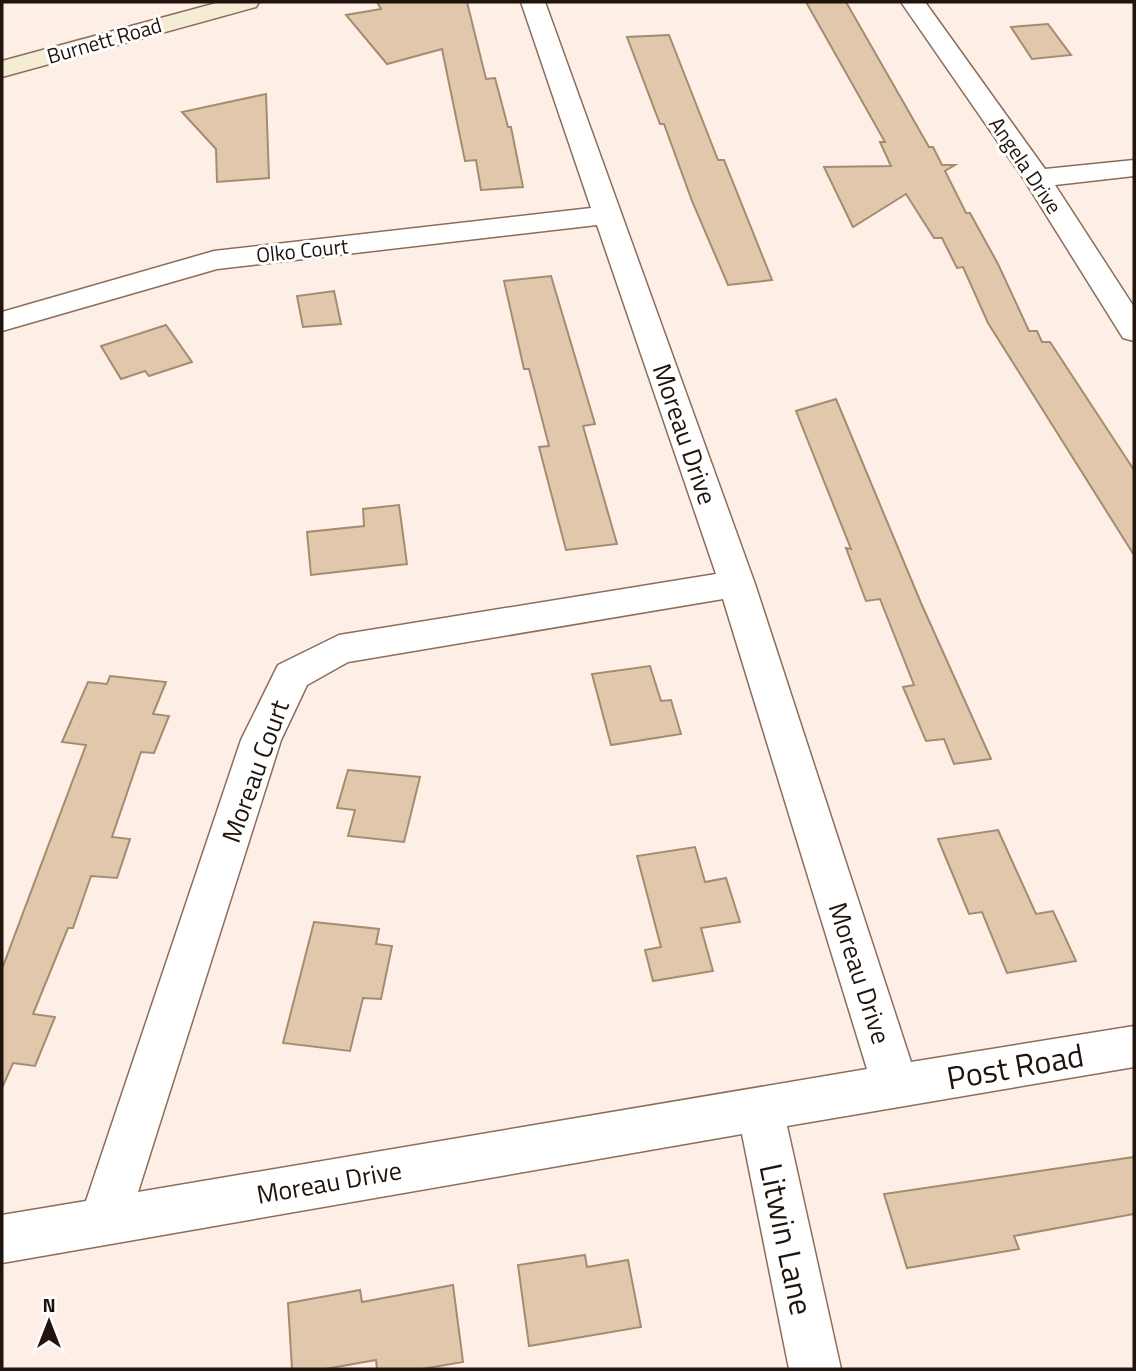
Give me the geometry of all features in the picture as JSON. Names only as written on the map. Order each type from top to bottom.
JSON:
[{"type":"main road","name":"Burnett Road","points":[[2,69],[247,2]]},
{"type":"street","name":"Moreau Drive","points":[[2,1240],[104,1220],[895,1086],[737,584],[610,215],[533,2]]},
{"type":"street","name":"Angela Drive","points":[[914,2],[1037,178],[1134,331]]},
{"type":"street","points":[[1037,178],[1134,168]]},
{"type":"street","name":"Olko Court","points":[[2,322],[214,260],[610,215]]},
{"type":"street","name":"Moreau Court","points":[[104,1220],[261,740],[292,675],[339,649],[737,584]]},
{"type":"street","name":"Post Road","points":[[895,1086],[1134,1046]]},
{"type":"street","name":"Litwin Lane","points":[[760,1109],[815,1369]]},
{"type":"building","points":[[377,2],[467,2],[486,79],[495,78],[508,127],[511,127],[523,187],[481,190],[476,160],[465,161],[442,49],[387,64],[346,15],[381,9]]},
{"type":"building","points":[[806,2],[846,2],[929,147],[933,147],[942,165],[955,165],[945,171],[966,213],[970,213],[998,264],[1029,331],[1037,331],[1042,342],[1050,342],[1134,470],[1134,555],[988,323],[963,267],[957,268],[942,238],[934,238],[906,194],[853,227],[824,167],[891,166],[880,142],[885,142]]},
{"type":"building","points":[[1048,24],[1071,55],[1032,59],[1011,27]]},
{"type":"building","points":[[669,35],[718,160],[724,160],[772,280],[728,285],[692,201],[664,124],[660,124],[627,37]]},
{"type":"building","points":[[266,94],[269,178],[217,182],[216,149],[182,112]]},
{"type":"building","points":[[551,276],[595,424],[583,426],[617,544],[566,550],[539,447],[549,446],[529,369],[524,369],[504,281]]},
{"type":"building","points":[[334,291],[341,324],[303,327],[297,296]]},
{"type":"building","points":[[166,325],[192,362],[149,376],[145,371],[121,379],[101,346]]},
{"type":"building","points":[[836,399],[921,603],[991,759],[954,764],[944,739],[926,741],[903,687],[914,685],[880,599],[866,601],[846,548],[851,549],[796,411]]},
{"type":"building","points":[[399,505],[407,564],[311,575],[307,532],[364,526],[363,509]]},
{"type":"building","points":[[650,666],[661,701],[671,700],[681,734],[611,745],[592,674]]},
{"type":"building","points":[[110,676],[166,682],[153,714],[169,716],[154,753],[141,752],[112,837],[130,839],[117,878],[91,876],[73,928],[68,928],[33,1014],[55,1017],[35,1066],[13,1063],[2,1088],[2,969],[86,745],[62,742],[88,682],[107,684]]},
{"type":"building","points":[[348,770],[420,777],[404,842],[348,836],[355,810],[337,808]]},
{"type":"building","points":[[998,830],[1036,914],[1053,911],[1076,961],[1007,973],[982,912],[969,914],[938,839]]},
{"type":"building","points":[[695,847],[705,882],[726,878],[740,922],[701,928],[713,971],[653,981],[645,950],[661,947],[637,856]]},
{"type":"building","points":[[314,922],[379,929],[376,944],[392,946],[381,999],[363,998],[350,1051],[283,1043]]},
{"type":"building","points":[[1134,1157],[1134,1214],[1014,1236],[1019,1249],[907,1268],[884,1194]]},
{"type":"building","points":[[585,1255],[587,1267],[628,1260],[641,1327],[529,1346],[518,1265]]},
{"type":"building","points":[[453,1285],[463,1362],[422,1369],[377,1369],[376,1360],[325,1369],[292,1369],[288,1303],[360,1290],[362,1302]]}]
